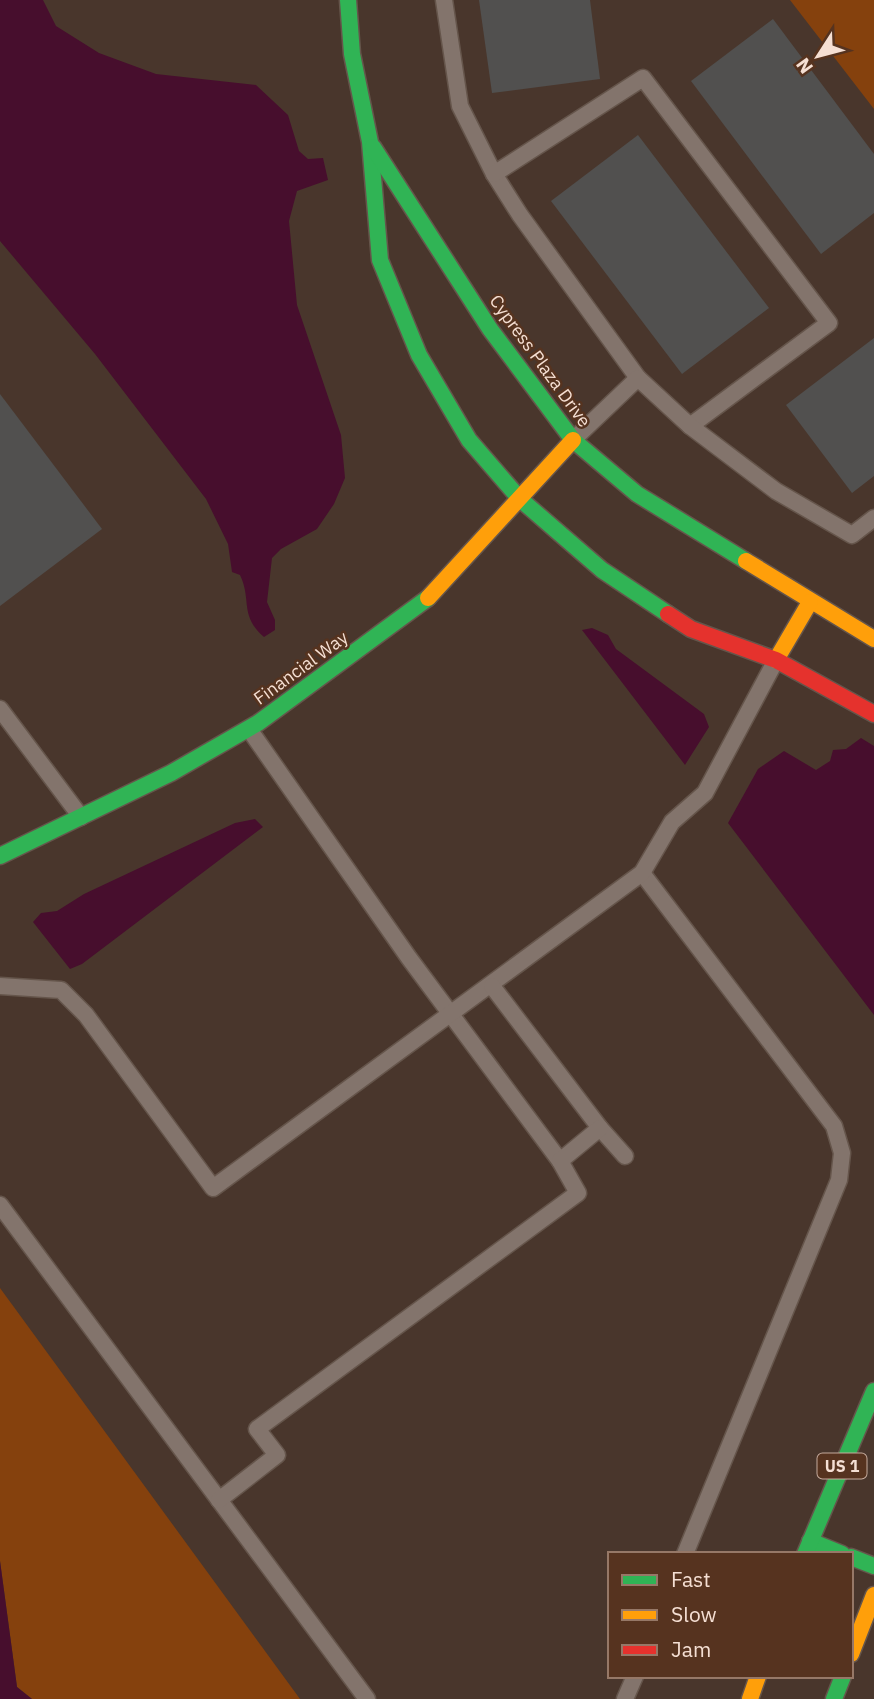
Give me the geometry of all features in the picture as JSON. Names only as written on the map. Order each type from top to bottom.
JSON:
[{"type":"street","name":"Cypress Plaza Drive","points":[[348,0],[352,54],[370,142],[380,260],[419,355],[469,440],[520,499],[602,570],[691,629],[776,660],[868,711]]},
{"type":"street","name":"Cypress Plaza Drive","points":[[370,142],[490,329],[573,440],[637,494],[874,639]]},
{"type":"street","name":"Financial Way","points":[[0,856],[172,773],[249,729],[431,596],[573,440]]},
{"type":"street","points":[[776,660],[810,602]]},
{"type":"street","name":"US 1","points":[[808,1548],[874,1391]]},
{"type":"street","points":[[808,1548],[831,1552]]},
{"type":"street","points":[[853,1558],[874,1566]]},
{"type":"street","points":[[853,1649],[874,1595]]},
{"type":"street","points":[[750,1699],[757,1678]]},
{"type":"street","points":[[834,1699],[842,1678]]},
{"type":"lane","points":[[444,0],[460,106],[495,174],[520,215],[638,378],[690,426],[776,491],[852,535],[874,518]]},
{"type":"lane","points":[[495,174],[643,78],[829,323],[690,426]]},
{"type":"lane","points":[[573,440],[638,378]]},
{"type":"lane","points":[[0,986],[61,990],[86,1016],[213,1188],[642,873],[672,822],[705,793],[776,660]]},
{"type":"lane","points":[[0,709],[81,817]]},
{"type":"lane","points":[[219,1500],[276,1455],[257,1429],[578,1194],[560,1161],[451,1015],[249,729]]},
{"type":"lane","points":[[642,873],[834,1126],[842,1153],[839,1180],[686,1552]]},
{"type":"lane","points":[[492,985],[600,1128],[625,1156]]},
{"type":"lane","points":[[560,1161],[600,1128]]},
{"type":"lane","points":[[0,1205],[368,1699]]},
{"type":"lane","points":[[625,1699],[634,1678]]},
{"type":"shaded area","points":[[0,0],[43,0],[56,26],[99,53],[156,74],[256,85],[288,115],[299,151],[308,159],[323,158],[328,180],[297,191],[289,221],[297,305],[341,435],[345,478],[334,504],[317,529],[281,549],[272,558],[267,602],[275,620],[275,630],[264,637],[251,622],[240,575],[232,572],[228,544],[206,499],[95,354],[0,241]]},
{"type":"shaded area","points":[[790,0],[874,0],[874,109]]},
{"type":"shaded area","points":[[592,628],[608,635],[616,649],[704,714],[709,727],[685,765],[582,630]]},
{"type":"shaded area","points":[[861,738],[874,746],[874,1015],[728,823],[758,769],[784,751],[816,770],[830,761],[833,750],[846,749]]},
{"type":"shaded area","points":[[255,819],[263,827],[82,964],[70,969],[33,922],[41,913],[57,911],[84,894],[235,823]]},
{"type":"shaded area","points":[[0,1288],[300,1699],[32,1699],[17,1687],[0,1561]]},
{"type":"shaded area","points":[[0,1561],[17,1687],[32,1699],[0,1699]]},
{"type":"building","points":[[479,0],[590,0],[600,79],[492,93]]},
{"type":"building","points":[[773,19],[874,154],[874,213],[821,254],[691,81]]},
{"type":"building","points":[[638,135],[769,308],[682,374],[551,201]]},
{"type":"building","points":[[874,338],[874,476],[852,493],[786,405]]},
{"type":"building","points":[[0,394],[102,529],[0,606]]},
{"type":"traffic: fast","points":[[348,0],[352,54],[370,142],[380,260],[419,355],[469,440],[520,499],[602,570],[668,614]]},
{"type":"traffic: fast","points":[[373,147],[490,329],[573,440],[637,494],[746,561]]},
{"type":"traffic: fast","points":[[0,856],[171,773],[258,723],[428,598]]},
{"type":"traffic: fast","points":[[806,1552],[874,1391]]},
{"type":"traffic: fast","points":[[810,1541],[837,1552]]},
{"type":"traffic: fast","points":[[853,1558],[874,1566]]},
{"type":"traffic: fast","points":[[834,1699],[842,1678]]},
{"type":"traffic: slow","points":[[428,598],[573,440]]},
{"type":"traffic: slow","points":[[746,561],[874,639]]},
{"type":"traffic: slow","points":[[776,660],[810,602]]},
{"type":"traffic: slow","points":[[853,1649],[874,1595]]},
{"type":"traffic: slow","points":[[750,1699],[757,1678]]},
{"type":"traffic: jam","points":[[668,614],[691,629],[776,660],[874,714]]}]
